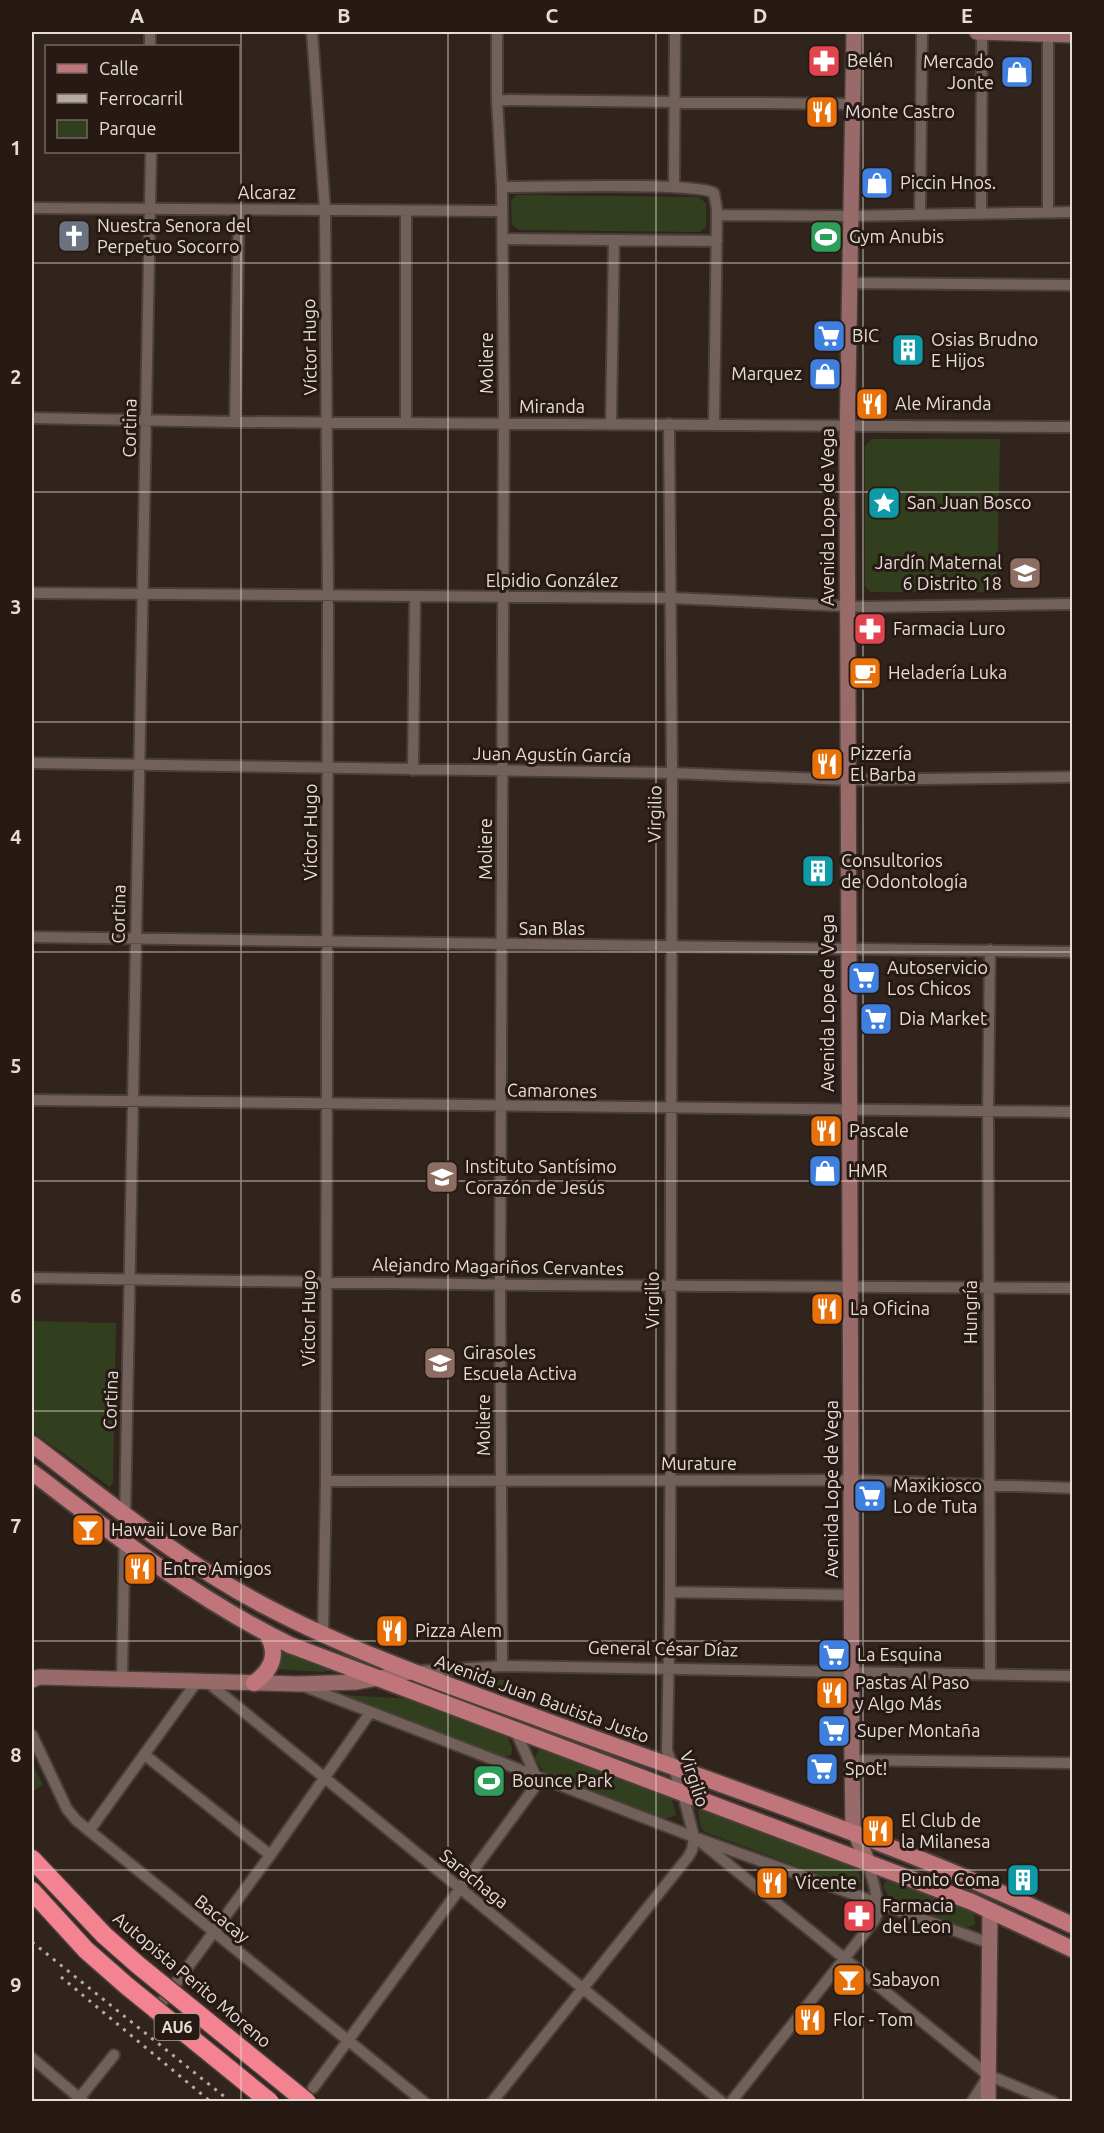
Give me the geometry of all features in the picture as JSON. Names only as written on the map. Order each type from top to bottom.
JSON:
[{"type":"highway","name":"Autopista Perito Moreno","points":[[32,1859],[104,1935],[138,1965],[310,2095]]},
{"type":"highway","name":"AU6","points":[[32,1891],[86,1950],[270,2102]]},
{"type":"main road","name":"Avenida Lope de Vega","points":[[854,32],[847,425],[847,948],[852,1760],[854,1834],[868,1863]]},
{"type":"main road","points":[[977,32],[1072,35]]},
{"type":"main road","name":"Avenida Juan Bautista Justo","points":[[32,1444],[124,1514],[237,1589],[323,1634],[411,1672],[982,1883],[1072,1924]]},
{"type":"main road","points":[[32,1472],[125,1542],[200,1594],[267,1634],[375,1679],[990,1910],[1072,1948]]},
{"type":"main road","points":[[254,1683],[265,1674],[273,1658],[273,1646],[267,1634]]},
{"type":"main road","name":"General César Díaz","points":[[34,1677],[298,1684],[375,1679],[411,1672]]},
{"type":"main road","points":[[988,2102],[990,1910]]},
{"type":"street","name":"Víctor Hugo","points":[[312,32],[325,210],[327,422],[326,1481],[323,1634]]},
{"type":"street","name":"Moliere","points":[[497,32],[503,239],[504,423],[500,1284],[502,1666]]},
{"type":"street","points":[[674,187],[672,103],[675,32]]},
{"type":"street","points":[[920,213],[922,32]]},
{"type":"street","points":[[977,32],[982,38],[981,212]]},
{"type":"street","points":[[1048,34],[1048,212]]},
{"type":"street","points":[[498,100],[853,104]]},
{"type":"street","name":"Cortina","points":[[122,1678],[140,765],[140,592],[147,419],[151,153]]},
{"type":"street","points":[[502,187],[674,187],[706,189],[714,193],[717,198],[714,423]]},
{"type":"street","name":"Alcaraz","points":[[32,208],[502,211]]},
{"type":"street","points":[[235,422],[239,210]]},
{"type":"street","points":[[406,212],[406,423]]},
{"type":"street","points":[[717,215],[851,216],[1072,212]]},
{"type":"street","points":[[503,239],[717,241]]},
{"type":"street","points":[[611,423],[614,240]]},
{"type":"street","points":[[850,283],[1072,285]]},
{"type":"street","name":"Miranda","points":[[32,418],[235,422],[714,423],[1072,427]]},
{"type":"street","name":"Virgilio","points":[[669,424],[672,773],[668,1480],[670,1592],[667,1751],[683,1794],[694,1837]]},
{"type":"street","name":"Elpidio González","points":[[32,593],[140,592],[672,598],[847,606],[1072,604]]},
{"type":"street","points":[[413,770],[414,596]]},
{"type":"street","name":"Juan Agustín García","points":[[32,763],[672,773],[847,780],[1072,777]]},
{"type":"street","name":"San Blas","points":[[32,938],[1072,952]]},
{"type":"street","name":"Hungría","points":[[990,950],[988,1111],[990,1673]]},
{"type":"street","name":"Camarones","points":[[32,1100],[1072,1112]]},
{"type":"street","name":"Alejandro Magariños Cervantes","points":[[32,1278],[669,1286],[1072,1288]]},
{"type":"street","name":"Murature","points":[[326,1481],[851,1480],[1072,1488]]},
{"type":"street","points":[[670,1592],[852,1595]]},
{"type":"street","name":"General César Díaz","points":[[411,1672],[502,1666],[1072,1676]]},
{"type":"street","points":[[89,1831],[202,1681]]},
{"type":"street","name":"Sarachaga","points":[[202,1681],[722,2102]]},
{"type":"street","points":[[298,1684],[369,1714],[694,1837],[989,1943]]},
{"type":"street","points":[[151,2016],[270,1855],[369,1714]]},
{"type":"street","points":[[310,2095],[534,1788],[536,1777],[516,1732]]},
{"type":"street","name":"Bacacay","points":[[32,1735],[67,1809],[89,1831],[424,2102]]},
{"type":"street","points":[[145,1755],[270,1855]]},
{"type":"street","points":[[852,1760],[1072,1763]]},
{"type":"street","points":[[694,1837],[988,2075],[1053,2102]]},
{"type":"street","points":[[492,2102],[688,1857],[692,1850],[694,1837]]},
{"type":"street","name":"Avenida Lope de Vega","points":[[731,2102],[877,1916],[868,1863]]},
{"type":"street","points":[[32,2058],[80,2100],[114,2055]]},
{"type":"street","points":[[972,2102],[988,2075]]},
{"type":"green space","points":[[516,195],[698,197],[706,203],[706,227],[700,232],[520,230],[512,225],[511,201]]},
{"type":"green space","points":[[872,439],[1000,439],[997,592],[871,592],[865,586],[865,446]]},
{"type":"green space","points":[[32,1321],[116,1323],[113,1482],[110,1487],[32,1431]]},
{"type":"green space","points":[[280,1649],[334,1670],[322,1672],[276,1669]]},
{"type":"green space","points":[[468,1680],[507,1680],[507,1694]]},
{"type":"green space","points":[[342,1695],[414,1699],[506,1734],[512,1748],[511,1755],[502,1757]]},
{"type":"green space","points":[[544,1748],[671,1796],[676,1815],[665,1819],[545,1773],[535,1758],[539,1750]]},
{"type":"green space","points":[[32,1763],[43,1785],[32,1792]]},
{"type":"green space","points":[[702,1809],[858,1867],[861,1882],[853,1887],[705,1832],[701,1828],[698,1812]]},
{"type":"green space","points":[[889,1877],[974,1911],[975,1924],[965,1929],[891,1901],[883,1886]]},
{"type":"railway","points":[[32,1942],[231,2102]]},
{"type":"railway","points":[[61,1977],[211,2102]]},
{"type":"place","name":"Belén","points":[[824,61]]},
{"type":"place","name":"Mercado Jonte","points":[[1017,72]]},
{"type":"place","name":"Monte Castro","points":[[822,112]]},
{"type":"place","name":"Piccin Hnos.","points":[[877,183]]},
{"type":"place","name":"Nuestra Senora del Perpetuo Socorro","points":[[74,236]]},
{"type":"place","name":"Gym Anubis","points":[[826,237]]},
{"type":"place","name":"BIC","points":[[829,336]]},
{"type":"place","name":"Osias Brudno E Hijos","points":[[908,350]]},
{"type":"place","name":"Marquez","points":[[825,374]]},
{"type":"place","name":"Ale Miranda","points":[[872,404]]},
{"type":"place","name":"San Juan Bosco","points":[[884,503]]},
{"type":"place","name":"Jardín Maternal 6 Distrito 18","points":[[1025,573]]},
{"type":"place","name":"Farmacia Luro","points":[[870,629]]},
{"type":"place","name":"Heladería Luka","points":[[865,673]]},
{"type":"place","name":"Pizzería El Barba","points":[[827,764]]},
{"type":"place","name":"Consultorios de Odontología","points":[[818,871]]},
{"type":"place","name":"Autoservicio Los Chicos","points":[[864,978]]},
{"type":"place","name":"Dia Market","points":[[876,1019]]},
{"type":"place","name":"Pascale","points":[[826,1131]]},
{"type":"place","name":"HMR","points":[[825,1171]]},
{"type":"place","name":"Instituto Santísimo Corazón de Jesús","points":[[442,1177]]},
{"type":"place","name":"La Oficina","points":[[827,1309]]},
{"type":"place","name":"Girasoles Escuela Activa","points":[[440,1363]]},
{"type":"place","name":"Maxikiosco Lo de Tuta","points":[[870,1496]]},
{"type":"place","name":"Hawaii Love Bar","points":[[88,1530]]},
{"type":"place","name":"Entre Amigos","points":[[140,1569]]},
{"type":"place","name":"Pizza Alem","points":[[392,1631]]},
{"type":"place","name":"La Esquina","points":[[834,1655]]},
{"type":"place","name":"Pastas Al Paso y Algo Más","points":[[832,1693]]},
{"type":"place","name":"Super Montaña","points":[[834,1731]]},
{"type":"place","name":"Spot!","points":[[822,1769]]},
{"type":"place","name":"Bounce Park","points":[[489,1781]]},
{"type":"place","name":"El Club de la Milanesa","points":[[878,1831]]},
{"type":"place","name":"Punto Coma","points":[[1023,1880]]},
{"type":"place","name":"Vicente","points":[[772,1883]]},
{"type":"place","name":"Farmacia del Leon","points":[[859,1916]]},
{"type":"place","name":"Sabayon","points":[[849,1980]]},
{"type":"place","name":"Flor - Tom","points":[[810,2020]]}]
